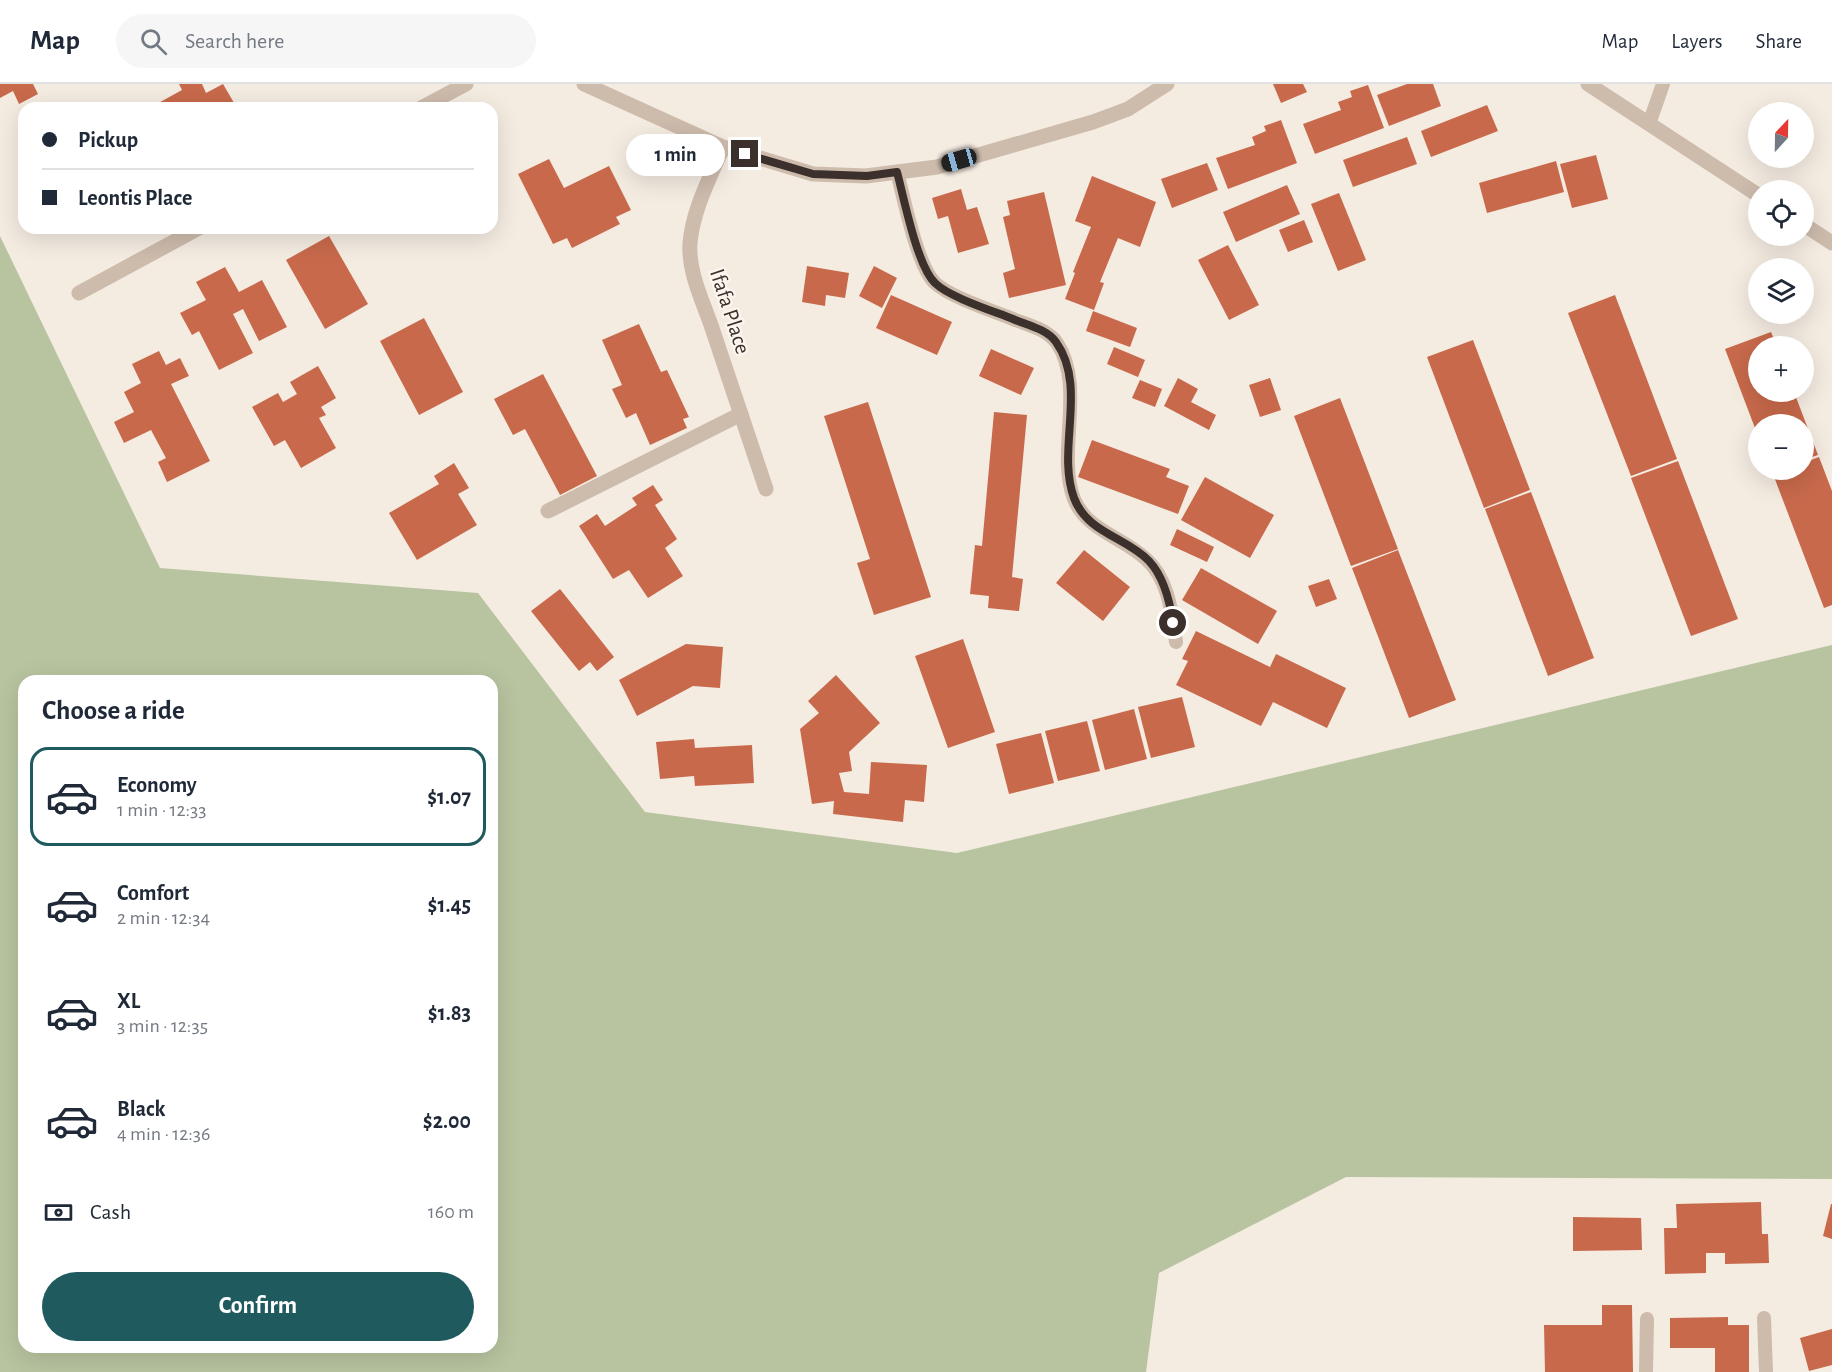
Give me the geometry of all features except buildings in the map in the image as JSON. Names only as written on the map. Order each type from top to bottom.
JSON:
[{"type":"street","points":[[432,102],[466,84]]},
{"type":"street","points":[[584,84],[723,147],[813,174],[867,176],[937,167],[1093,122],[1128,109],[1167,84]]},
{"type":"street","points":[[1588,84],[1748,188]]},
{"type":"street","name":"Ifafa Place","points":[[723,147],[701,197],[694,222],[690,245],[694,281],[710,321],[766,489]]},
{"type":"street","points":[[1814,231],[1832,243]]},
{"type":"street","points":[[79,293],[188,234]]},
{"type":"street","points":[[548,511],[741,414]]},
{"type":"lane","points":[[1650,124],[1663,84]]},
{"type":"lane","points":[[897,172],[925,270],[935,284],[959,297],[1043,331],[1056,342],[1066,361],[1070,391],[1068,447],[1070,483],[1074,497],[1079,508],[1089,520],[1139,553],[1155,568],[1170,604],[1176,642]]},
{"type":"lane","points":[[1764,1318],[1766,1372]]},
{"type":"lane","points":[[1646,1372],[1647,1319]]},
{"type":"green space","points":[[0,236],[160,568],[478,593],[645,812],[957,853],[1832,645],[1832,1179],[1346,1177],[1159,1273],[1146,1372],[0,1372]]},
{"type":"route","points":[[745,154],[813,174],[867,176],[897,172],[925,270],[935,284],[959,297],[1050,335],[1066,361],[1070,391],[1068,447],[1070,483],[1074,497],[1079,508],[1089,520],[1139,553],[1155,568],[1170,604],[1173,623]]}]
